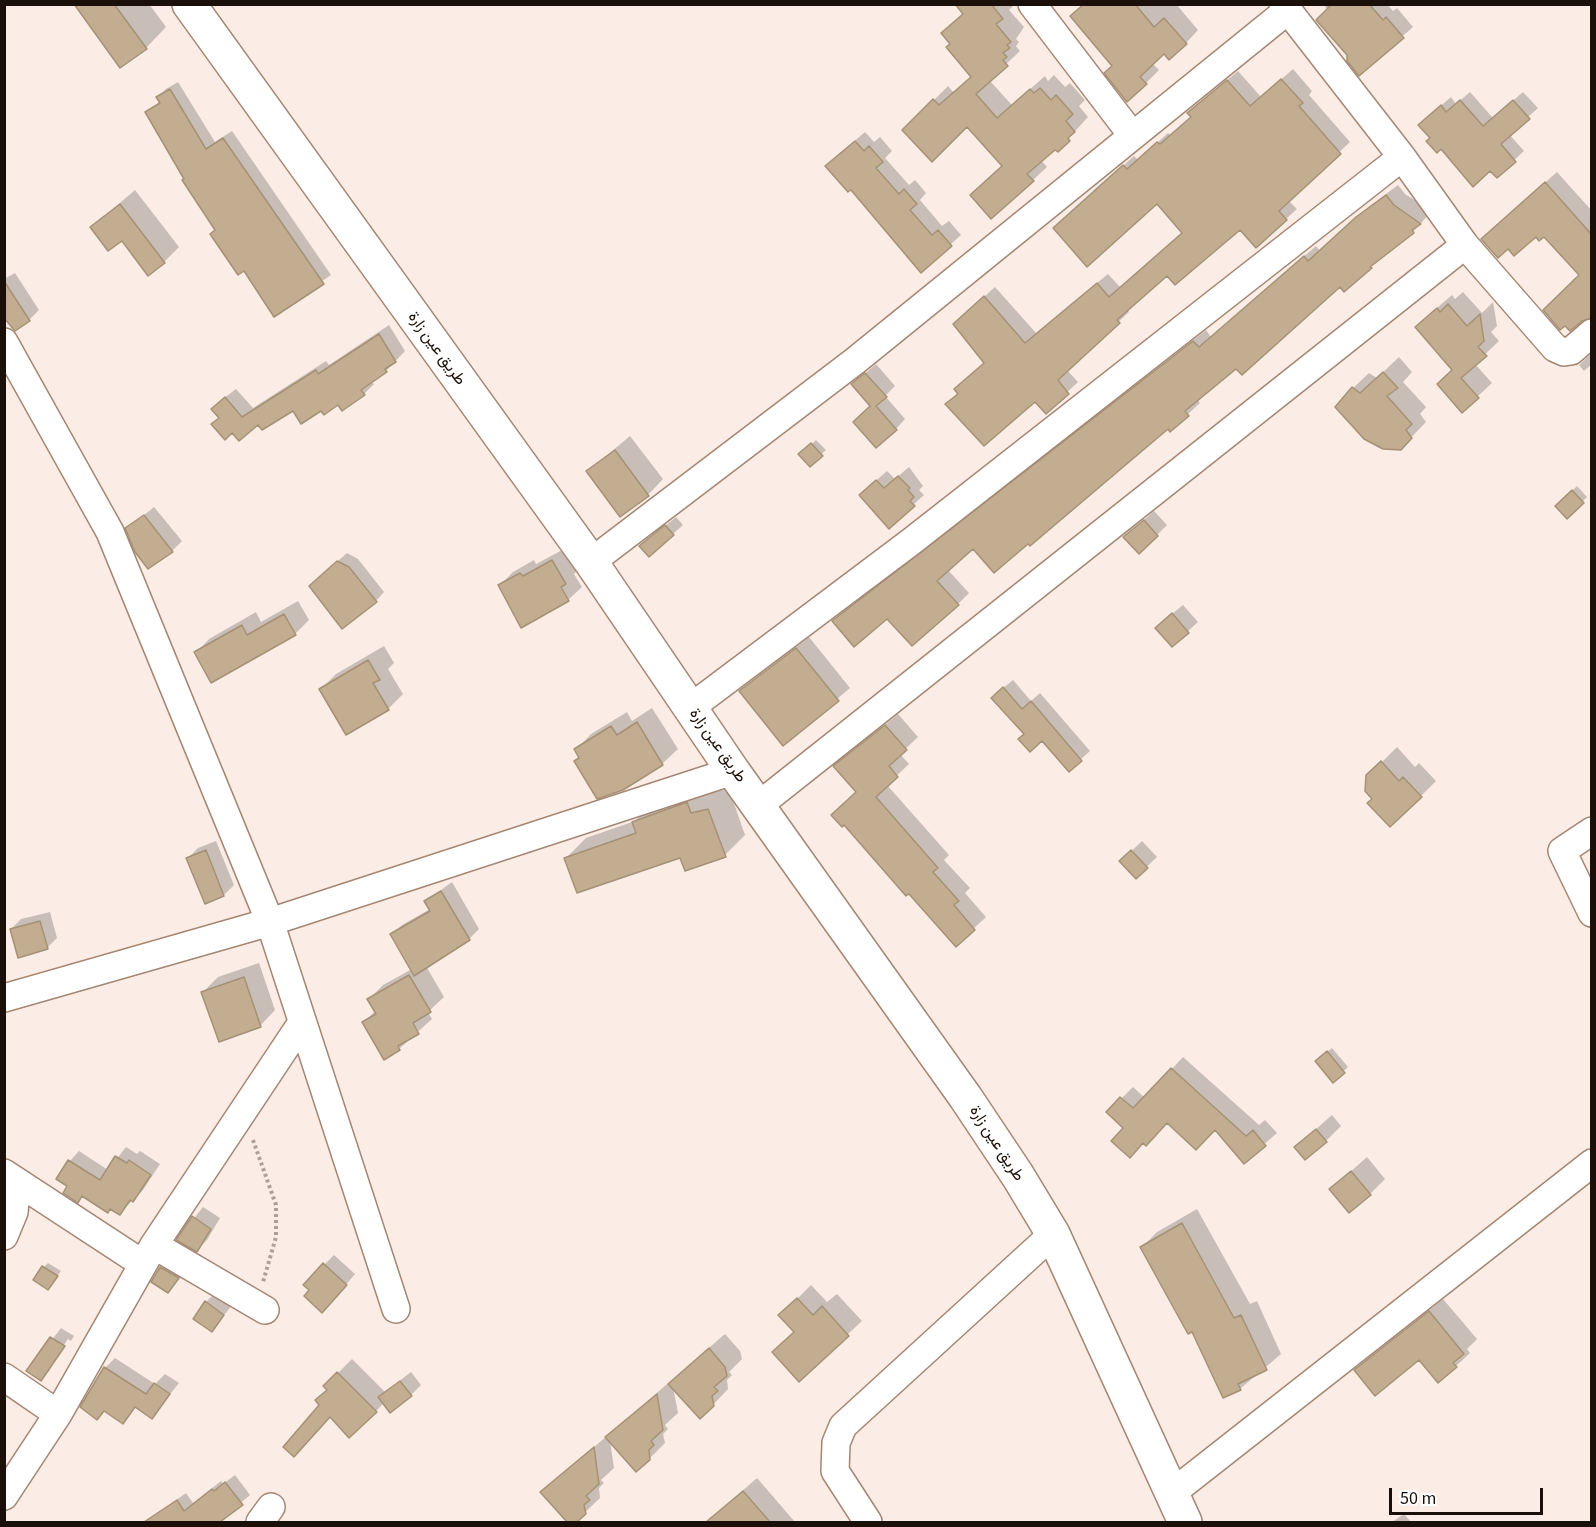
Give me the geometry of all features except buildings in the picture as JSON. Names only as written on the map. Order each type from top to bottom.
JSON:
[{"type":"main road","name":"طريق عين زارة","points":[[189,4],[591,562],[733,771],[966,1098],[1053,1234],[1185,1522]]},
{"type":"street","points":[[1032,4],[1132,135]]},
{"type":"street","points":[[591,562],[855,361],[1285,7],[1402,157],[1465,245],[1555,348],[1564,352],[1571,351],[1592,333]]},
{"type":"street","points":[[690,708],[912,541],[1402,157]]},
{"type":"street","points":[[759,805],[1465,245]]},
{"type":"street","points":[[4,342],[110,532],[270,922],[301,1024],[396,1310]]},
{"type":"street","points":[[4,998],[270,922],[733,771]]},
{"type":"street","points":[[1592,831],[1562,851],[1592,913]]},
{"type":"street","points":[[4,1496],[58,1414],[148,1254],[301,1024]]},
{"type":"street","points":[[1172,1493],[1592,1163]]},
{"type":"street","points":[[11,1178],[148,1254],[261,1307]]},
{"type":"street","points":[[4,1236],[14,1212],[11,1178]]},
{"type":"street","points":[[868,1522],[835,1471],[836,1443],[843,1426],[1053,1234]]},
{"type":"street","points":[[4,1377],[58,1414]]},
{"type":"path","points":[[246,1107],[255,1149],[276,1205],[276,1237],[261,1307]]}]
